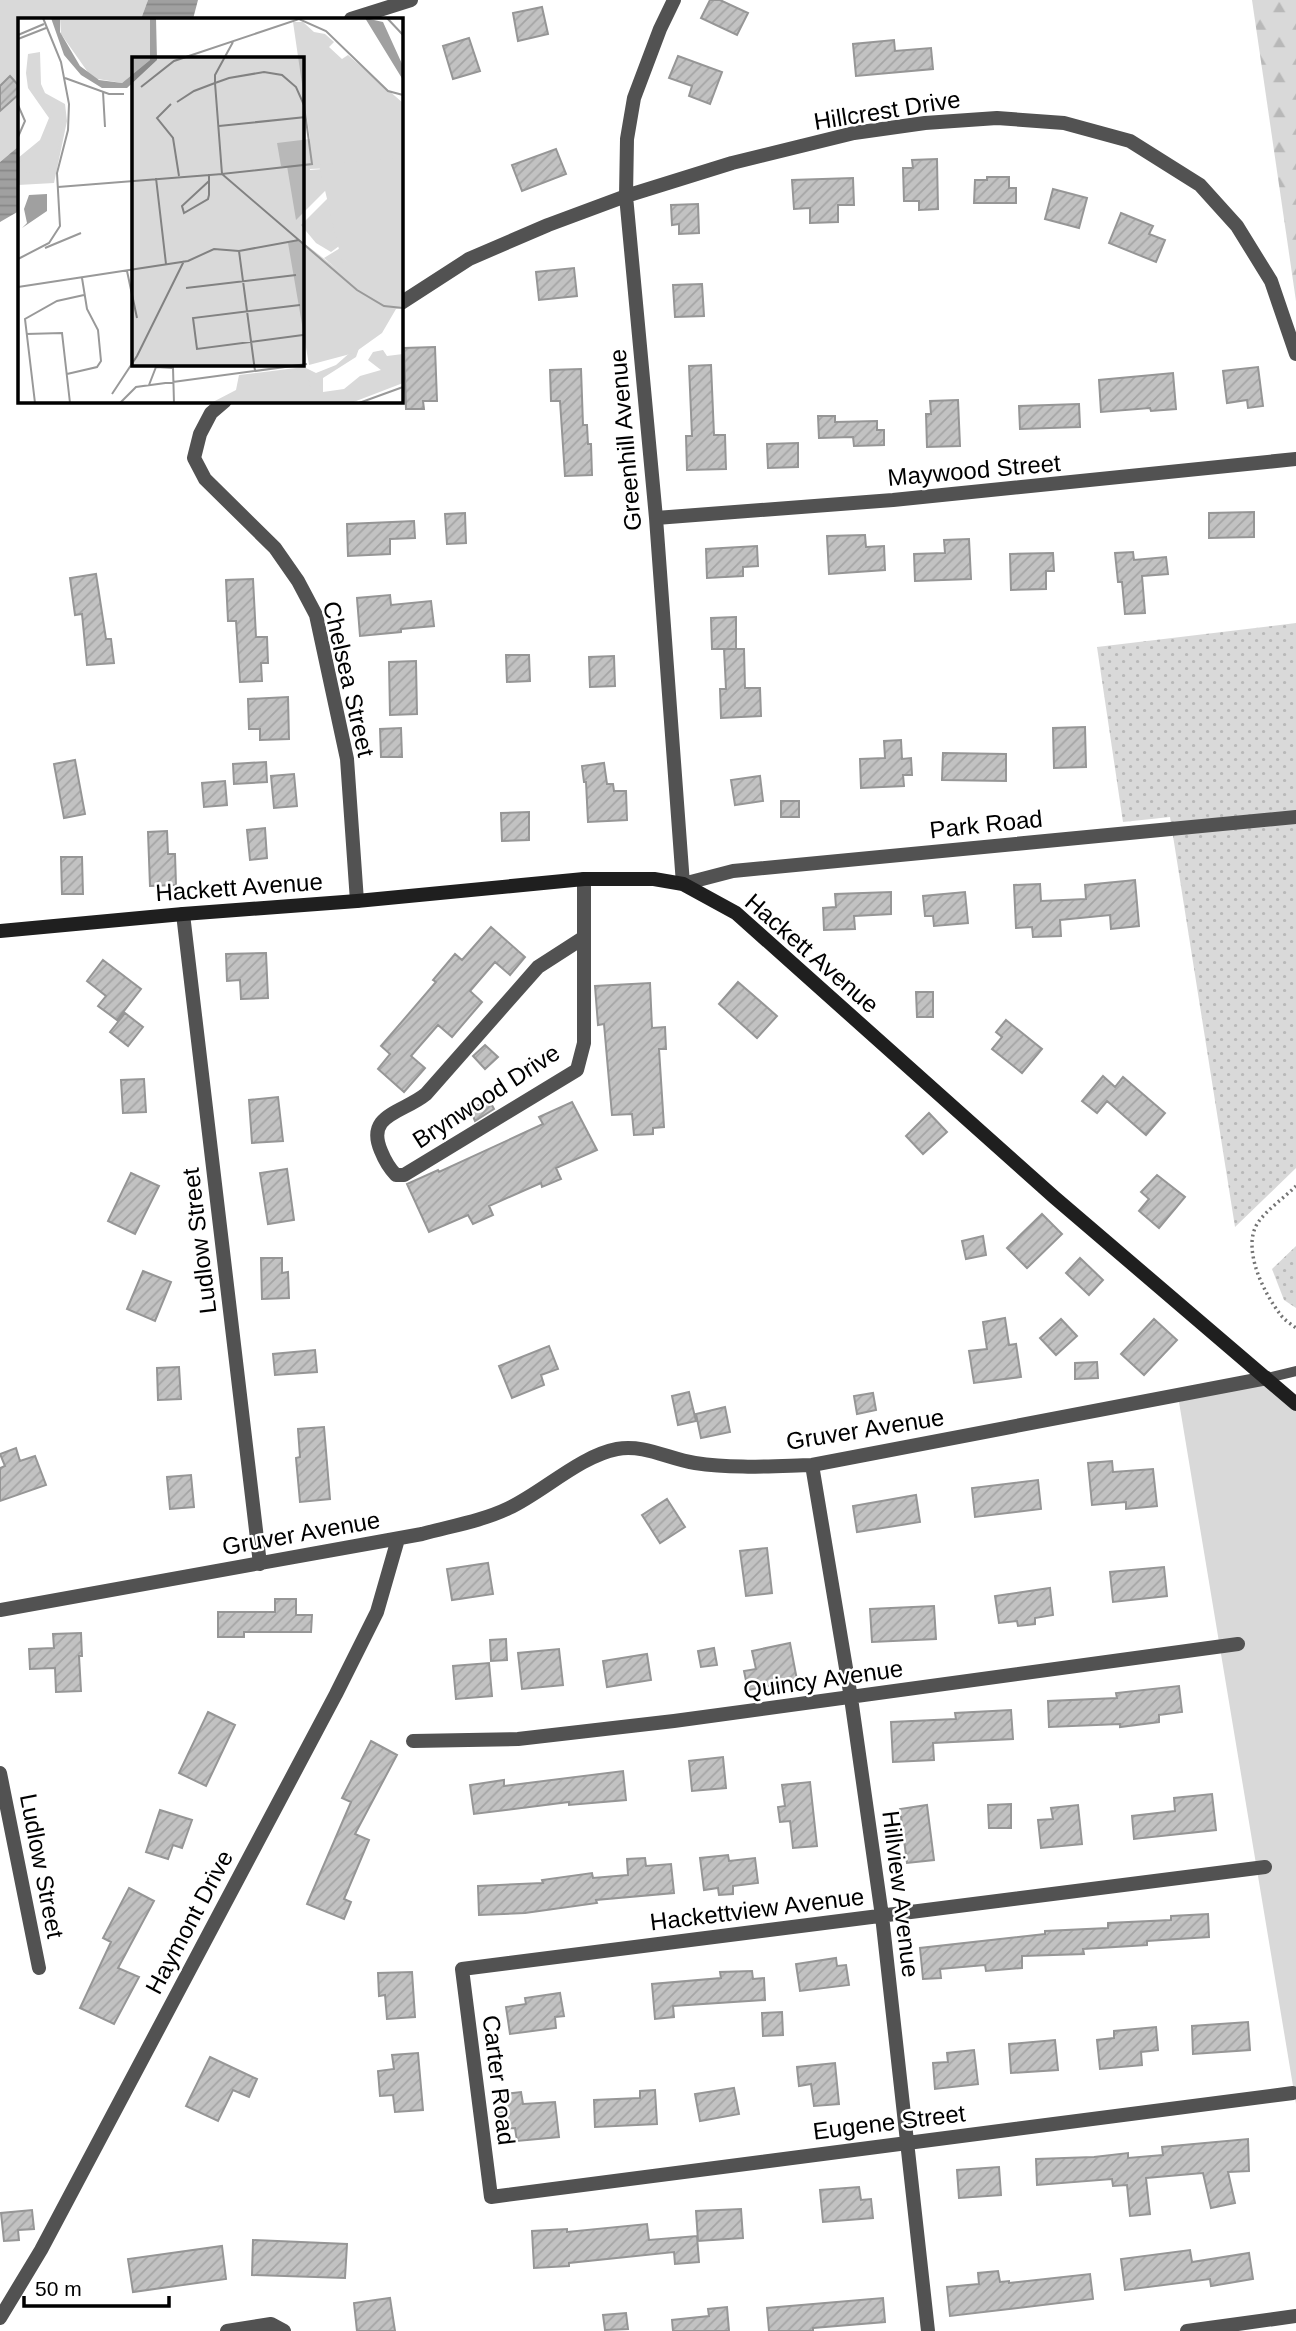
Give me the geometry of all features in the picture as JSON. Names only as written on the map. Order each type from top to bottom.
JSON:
[{"type":"main road","name":"Hackett Avenue","points":[[0,931],[584,879],[654,878],[683,884],[736,913],[1054,1197],[1296,1404]]},
{"type":"street","points":[[354,18],[411,0]]},
{"type":"street","name":"Greenhill Avenue","points":[[674,0],[634,98],[627,139],[626,196],[656,518],[683,884]]},
{"type":"street","name":"Hillcrest Drive","points":[[402,302],[469,259],[548,225],[626,196],[732,163],[854,133],[925,123],[997,118],[1065,123],[1130,141],[1200,185],[1237,226],[1271,281],[1296,354]]},
{"type":"street","name":"Chelsea Street","points":[[224,402],[211,414],[200,434],[194,458],[205,479],[275,548],[298,581],[316,615],[347,760],[357,901]]},
{"type":"street","name":"Maywood Street","points":[[656,518],[919,498],[1296,458]]},
{"type":"street","name":"Park Road","points":[[683,884],[733,872],[1296,817]]},
{"type":"street","name":"Brynwood Drive","points":[[583,938],[538,967],[426,1094],[416,1103],[390,1115],[380,1123],[376,1132],[377,1142],[388,1167],[396,1175],[404,1175],[577,1070],[584,1043],[584,879]]},
{"type":"street","name":"Ludlow Street","points":[[183,914],[260,1564]]},
{"type":"street","name":"Gruver Avenue","points":[[0,1610],[398,1539],[488,1517],[511,1507],[586,1462],[617,1449],[652,1451],[692,1463],[734,1467],[812,1465],[1266,1378]]},
{"type":"street","name":"Hillview Avenue","points":[[812,1465],[851,1698],[882,1916],[928,2331]]},
{"type":"street","name":"Haymont Drive","points":[[0,2318],[47,2238],[336,1694],[377,1612],[398,1539]]},
{"type":"street","name":"Quincy Avenue","points":[[413,1741],[518,1739],[851,1698],[1238,1644]]},
{"type":"street","name":"Ludlow Street","points":[[0,1773],[39,1968]]},
{"type":"street","name":"Hackettview Avenue","points":[[462,1969],[1265,1867]]},
{"type":"street","name":"Carter Road","points":[[462,1969],[491,2197]]},
{"type":"street","name":"Eugene Street","points":[[491,2197],[1293,2093]]},
{"type":"street","points":[[1187,2331],[1296,2316]]},
{"type":"street","points":[[227,2331],[271,2324],[284,2331]]},
{"type":"lane","name":"Gruver Avenue","points":[[1266,1378],[1296,1371]]},
{"type":"path","points":[[1296,1186],[1262,1217],[1254,1232],[1253,1243],[1260,1282],[1281,1317],[1296,1328]]},
{"type":"green space","points":[[0,0],[148,0],[141,18],[18,18],[18,147],[0,162]]},
{"type":"green space","points":[[1252,0],[1296,0],[1296,301]]},
{"type":"green space","points":[[1296,623],[1296,1168],[1235,1227],[1170,817],[1123,822],[1097,647]]},
{"type":"green space","points":[[1296,1246],[1296,1308],[1284,1300],[1272,1269]]},
{"type":"green space","points":[[1267,1378],[1296,1404],[1296,2104],[1179,1402]]},
{"type":"shaded area","points":[[148,0],[198,0],[193,18],[141,18]]},
{"type":"shaded area","points":[[18,147],[18,212],[0,222],[0,162]]},
{"type":"building","points":[[710,0],[720,0],[748,13],[737,35],[701,18]]},
{"type":"building","points":[[542,7],[548,34],[518,41],[513,13]]},
{"type":"building","points":[[469,38],[480,71],[453,79],[443,46]]},
{"type":"building","points":[[894,40],[895,51],[931,48],[933,69],[856,76],[853,44]]},
{"type":"building","points":[[678,56],[722,72],[710,104],[689,96],[692,86],[669,78]]},
{"type":"building","points":[[10,76],[18,85],[18,95],[0,111],[0,86]]},
{"type":"building","points":[[556,149],[566,174],[522,191],[512,165]]},
{"type":"building","points":[[937,159],[938,209],[919,210],[919,201],[904,201],[903,168],[913,168],[912,160]]},
{"type":"building","points":[[987,177],[1009,177],[1009,188],[1016,188],[1016,203],[974,203],[975,180],[987,180]]},
{"type":"building","points":[[853,178],[854,205],[838,205],[838,222],[810,223],[810,208],[794,209],[792,180]]},
{"type":"building","points":[[1053,189],[1087,198],[1079,228],[1045,219]]},
{"type":"building","points":[[698,204],[699,233],[679,234],[679,224],[672,225],[671,205]]},
{"type":"building","points":[[1121,213],[1153,226],[1149,234],[1165,240],[1156,262],[1109,243]]},
{"type":"building","points":[[574,268],[577,296],[539,300],[536,272]]},
{"type":"building","points":[[702,284],[704,316],[675,317],[673,285]]},
{"type":"building","points":[[435,347],[437,401],[423,401],[424,409],[406,409],[404,348]]},
{"type":"building","points":[[711,365],[714,435],[725,435],[726,469],[687,470],[686,436],[692,436],[689,366]]},
{"type":"building","points":[[1258,367],[1263,406],[1248,408],[1247,400],[1227,403],[1223,371]]},
{"type":"building","points":[[581,369],[583,425],[587,425],[588,444],[591,444],[592,475],[565,476],[560,401],[551,401],[550,370]]},
{"type":"building","points":[[1173,373],[1176,409],[1101,412],[1099,380]]},
{"type":"building","points":[[958,400],[960,446],[927,447],[926,414],[931,414],[930,401]]},
{"type":"building","points":[[1079,404],[1080,427],[1020,429],[1019,406]]},
{"type":"building","points":[[818,416],[835,416],[835,422],[877,421],[877,430],[884,430],[884,445],[854,446],[853,437],[819,438]]},
{"type":"building","points":[[798,443],[798,467],[768,468],[767,444]]},
{"type":"building","points":[[1254,512],[1254,537],[1209,538],[1209,513]]},
{"type":"building","points":[[465,513],[466,543],[447,544],[445,514]]},
{"type":"building","points":[[414,521],[415,538],[390,539],[390,554],[348,556],[347,524]]},
{"type":"building","points":[[865,535],[866,547],[884,546],[885,570],[829,574],[827,536]]},
{"type":"building","points":[[969,539],[971,579],[915,581],[914,554],[945,553],[944,540]]},
{"type":"building","points":[[757,546],[758,566],[743,567],[743,576],[707,578],[706,549]]},
{"type":"building","points":[[1133,552],[1134,560],[1166,557],[1168,574],[1142,576],[1145,613],[1125,614],[1122,582],[1118,582],[1115,553]]},
{"type":"building","points":[[1053,553],[1054,571],[1046,571],[1046,589],[1011,590],[1010,554]]},
{"type":"building","points":[[96,574],[106,639],[111,639],[114,663],[87,665],[82,614],[75,615],[70,578]]},
{"type":"building","points":[[253,579],[256,637],[267,637],[268,663],[261,663],[262,681],[240,682],[236,621],[228,621],[226,580]]},
{"type":"building","points":[[390,595],[391,605],[431,601],[434,626],[360,636],[357,598]]},
{"type":"building","points":[[736,617],[736,649],[712,649],[711,618]]},
{"type":"building","points":[[724,649],[744,649],[745,688],[760,688],[761,716],[721,718],[720,689],[726,689]]},
{"type":"building","points":[[506,655],[529,655],[530,681],[507,682]]},
{"type":"building","points":[[614,656],[615,686],[590,687],[589,657]]},
{"type":"building","points":[[416,661],[417,714],[390,715],[389,662]]},
{"type":"building","points":[[288,697],[289,739],[260,740],[260,729],[249,729],[248,699]]},
{"type":"building","points":[[1085,727],[1086,767],[1054,768],[1053,728]]},
{"type":"building","points":[[401,728],[402,757],[381,757],[380,729]]},
{"type":"building","points":[[901,740],[902,759],[911,758],[912,775],[903,775],[904,786],[861,788],[860,759],[885,758],[884,741]]},
{"type":"building","points":[[943,753],[1006,754],[1006,781],[942,780]]},
{"type":"building","points":[[75,760],[85,814],[64,818],[54,764]]},
{"type":"building","points":[[266,762],[267,782],[234,784],[233,764]]},
{"type":"building","points":[[604,763],[607,784],[613,784],[614,791],[626,791],[627,820],[588,822],[586,782],[582,766]]},
{"type":"building","points":[[294,774],[297,806],[274,808],[271,776]]},
{"type":"building","points":[[760,776],[763,801],[735,805],[731,780]]},
{"type":"building","points":[[225,781],[227,805],[204,807],[202,783]]},
{"type":"building","points":[[781,801],[799,801],[799,817],[781,817]]},
{"type":"building","points":[[529,812],[529,840],[502,841],[501,813]]},
{"type":"building","points":[[265,828],[267,858],[250,860],[247,830]]},
{"type":"building","points":[[167,831],[168,854],[175,854],[176,885],[150,886],[148,832]]},
{"type":"building","points":[[61,857],[82,857],[83,894],[62,894]]},
{"type":"building","points":[[1135,880],[1139,926],[1111,929],[1110,915],[1060,920],[1061,936],[1033,937],[1032,927],[1016,928],[1014,885],[1040,884],[1041,901],[1086,899],[1085,885]]},
{"type":"building","points":[[891,892],[891,914],[854,916],[855,929],[824,930],[823,908],[836,907],[835,894]]},
{"type":"building","points":[[965,892],[968,923],[934,926],[933,916],[925,916],[923,896]]},
{"type":"building","points":[[491,927],[525,957],[510,975],[495,962],[470,991],[482,1002],[452,1037],[438,1025],[411,1056],[425,1068],[404,1092],[378,1069],[390,1054],[381,1046],[436,982],[433,980],[455,954],[462,960]]},
{"type":"building","points":[[266,953],[268,998],[241,999],[240,980],[227,981],[226,954]]},
{"type":"building","points":[[103,960],[141,989],[117,1020],[98,1006],[106,996],[87,981]]},
{"type":"building","points":[[738,982],[777,1016],[757,1038],[719,1004]]},
{"type":"building","points":[[650,983],[652,1028],[665,1027],[666,1049],[659,1049],[664,1127],[653,1128],[653,1134],[634,1135],[632,1114],[612,1115],[604,1024],[598,1025],[595,986]]},
{"type":"building","points":[[916,992],[933,992],[933,1017],[917,1017]]},
{"type":"building","points":[[125,1013],[143,1027],[128,1046],[110,1032]]},
{"type":"building","points":[[1006,1020],[1042,1049],[1022,1073],[992,1049],[1002,1037],[996,1032]]},
{"type":"building","points":[[485,1045],[498,1057],[485,1069],[473,1056]]},
{"type":"building","points":[[1103,1076],[1115,1087],[1123,1077],[1165,1113],[1146,1135],[1107,1101],[1097,1113],[1082,1101]]},
{"type":"building","points":[[144,1079],[146,1112],[123,1113],[121,1080]]},
{"type":"building","points":[[278,1097],[283,1141],[252,1143],[249,1100]]},
{"type":"building","points":[[489,1100],[494,1109],[475,1121],[470,1109]]},
{"type":"building","points":[[572,1102],[597,1150],[556,1168],[561,1179],[542,1187],[541,1183],[489,1206],[493,1215],[473,1224],[468,1215],[429,1232],[407,1184],[543,1124],[539,1117]]},
{"type":"building","points":[[929,1113],[947,1132],[923,1154],[906,1136]]},
{"type":"building","points":[[287,1169],[294,1220],[268,1224],[260,1173]]},
{"type":"building","points":[[131,1173],[159,1186],[135,1234],[108,1221]]},
{"type":"building","points":[[1157,1175],[1185,1197],[1159,1228],[1139,1211],[1149,1199],[1141,1192]]},
{"type":"building","points":[[1042,1214],[1062,1234],[1027,1268],[1007,1248]]},
{"type":"building","points":[[983,1236],[986,1255],[966,1259],[962,1241]]},
{"type":"building","points":[[261,1258],[282,1258],[282,1273],[288,1272],[289,1298],[262,1299]]},
{"type":"building","points":[[1080,1258],[1103,1280],[1089,1295],[1066,1273]]},
{"type":"building","points":[[143,1271],[171,1282],[155,1321],[127,1309]]},
{"type":"building","points":[[1005,1318],[1009,1345],[1016,1344],[1021,1377],[974,1383],[969,1351],[987,1349],[983,1322]]},
{"type":"building","points":[[1061,1319],[1077,1336],[1056,1355],[1040,1338]]},
{"type":"building","points":[[1154,1319],[1177,1340],[1144,1375],[1121,1354]]},
{"type":"building","points":[[549,1346],[558,1369],[541,1375],[544,1385],[512,1398],[499,1366]]},
{"type":"building","points":[[315,1350],[317,1372],[275,1375],[273,1354]]},
{"type":"building","points":[[1097,1362],[1098,1378],[1075,1379],[1075,1363]]},
{"type":"building","points":[[179,1367],[181,1399],[158,1400],[157,1368]]},
{"type":"building","points":[[689,1392],[696,1421],[678,1425],[672,1396]]},
{"type":"building","points":[[873,1393],[876,1410],[857,1414],[854,1396]]},
{"type":"building","points":[[725,1407],[730,1432],[701,1438],[696,1414]]},
{"type":"building","points":[[324,1427],[330,1499],[300,1502],[296,1458],[300,1457],[298,1429]]},
{"type":"building","points":[[16,1448],[20,1461],[35,1456],[46,1485],[0,1501],[0,1468],[5,1466],[0,1454]]},
{"type":"building","points":[[1112,1461],[1113,1472],[1153,1469],[1157,1506],[1126,1509],[1126,1502],[1092,1505],[1088,1463]]},
{"type":"building","points":[[191,1475],[194,1507],[170,1509],[167,1477]]},
{"type":"building","points":[[1038,1480],[1041,1509],[975,1517],[972,1488]]},
{"type":"building","points":[[916,1495],[920,1522],[857,1532],[853,1506]]},
{"type":"building","points":[[667,1499],[685,1527],[660,1543],[642,1515]]},
{"type":"building","points":[[767,1548],[772,1593],[746,1596],[740,1551]]},
{"type":"building","points":[[488,1563],[493,1594],[452,1600],[447,1569]]},
{"type":"building","points":[[1164,1567],[1167,1596],[1113,1602],[1110,1572]]},
{"type":"building","points":[[1050,1588],[1053,1615],[1035,1618],[1035,1624],[1018,1626],[1017,1621],[999,1623],[995,1596]]},
{"type":"building","points":[[275,1599],[296,1599],[296,1615],[312,1615],[311,1632],[244,1632],[244,1637],[218,1637],[218,1612],[275,1612]]},
{"type":"building","points":[[934,1606],[936,1639],[872,1642],[870,1609]]},
{"type":"building","points":[[81,1633],[81,1691],[56,1692],[55,1668],[30,1669],[29,1649],[54,1648],[53,1634]]},
{"type":"building","points":[[506,1639],[507,1660],[491,1661],[490,1640]]},
{"type":"building","points":[[790,1643],[797,1680],[748,1690],[744,1671],[756,1669],[752,1651]]},
{"type":"building","points":[[714,1648],[717,1665],[701,1667],[698,1651]]},
{"type":"building","points":[[559,1649],[563,1685],[522,1689],[518,1653]]},
{"type":"building","points":[[647,1654],[651,1680],[607,1687],[603,1661]]},
{"type":"building","points":[[489,1663],[492,1696],[456,1699],[453,1666]]},
{"type":"building","points":[[1179,1686],[1182,1712],[1159,1715],[1159,1722],[1120,1727],[1120,1724],[1049,1727],[1048,1701],[1117,1698],[1116,1693]]},
{"type":"building","points":[[1011,1710],[1013,1739],[933,1743],[934,1760],[893,1762],[891,1722],[956,1719],[955,1713]]},
{"type":"building","points":[[208,1712],[235,1725],[206,1786],[179,1773]]},
{"type":"building","points":[[371,1741],[397,1755],[355,1834],[369,1840],[344,1899],[351,1902],[344,1919],[307,1904],[351,1802],[342,1798]]},
{"type":"building","points":[[723,1757],[726,1788],[692,1791],[689,1761]]},
{"type":"building","points":[[623,1771],[626,1800],[569,1805],[569,1802],[474,1814],[470,1785],[504,1780],[504,1786]]},
{"type":"building","points":[[810,1782],[817,1846],[793,1848],[790,1821],[780,1822],[778,1807],[785,1806],[782,1785]]},
{"type":"building","points":[[1212,1794],[1216,1830],[1134,1839],[1132,1816],[1175,1811],[1174,1798]]},
{"type":"building","points":[[1011,1804],[1011,1828],[989,1828],[988,1805]]},
{"type":"building","points":[[927,1805],[934,1860],[907,1863],[900,1809]]},
{"type":"building","points":[[1078,1805],[1082,1844],[1041,1848],[1038,1820],[1053,1819],[1051,1808]]},
{"type":"building","points":[[160,1810],[192,1820],[182,1848],[173,1845],[168,1859],[146,1852]]},
{"type":"building","points":[[728,1855],[729,1861],[755,1858],[758,1883],[733,1886],[733,1894],[719,1895],[718,1888],[704,1890],[700,1858]]},
{"type":"building","points":[[645,1858],[646,1866],[671,1864],[674,1893],[596,1900],[597,1903],[525,1913],[479,1915],[478,1886],[543,1883],[542,1880],[592,1873],[593,1878],[628,1875],[627,1859]]},
{"type":"building","points":[[129,1888],[154,1901],[118,1968],[139,1977],[114,2024],[80,2008],[111,1942],[103,1938]]},
{"type":"building","points":[[1208,1914],[1209,1937],[1083,1949],[1084,1954],[1022,1956],[1022,1968],[986,1971],[985,1965],[940,1969],[941,1978],[923,1979],[920,1948],[1045,1934],[1045,1931],[1108,1928],[1108,1923],[1171,1920],[1171,1916]]},
{"type":"building","points":[[836,1958],[837,1966],[846,1965],[849,1985],[800,1991],[796,1964]]},
{"type":"building","points":[[752,1971],[753,1979],[764,1978],[765,2000],[673,2006],[674,2017],[655,2019],[652,1984],[721,1978],[720,1972]]},
{"type":"building","points":[[412,1972],[415,2017],[387,2019],[385,1995],[379,1996],[378,1973]]},
{"type":"building","points":[[560,1993],[564,2016],[555,2017],[556,2028],[510,2034],[506,2007],[526,2004],[525,1998]]},
{"type":"building","points":[[782,2012],[783,2035],[763,2036],[762,2013]]},
{"type":"building","points":[[1248,2022],[1250,2050],[1193,2054],[1192,2026]]},
{"type":"building","points":[[1156,2027],[1158,2050],[1141,2052],[1142,2065],[1100,2069],[1097,2040],[1114,2038],[1114,2031]]},
{"type":"building","points":[[1055,2040],[1058,2070],[1011,2073],[1009,2044]]},
{"type":"building","points":[[974,2050],[978,2084],[935,2089],[933,2063],[948,2062],[947,2053]]},
{"type":"building","points":[[418,2053],[423,2110],[395,2112],[393,2095],[380,2096],[378,2071],[394,2069],[392,2055]]},
{"type":"building","points":[[210,2057],[257,2079],[249,2097],[233,2090],[218,2121],[186,2106]]},
{"type":"building","points":[[835,2063],[839,2104],[814,2106],[811,2084],[799,2086],[797,2067]]},
{"type":"building","points":[[734,2088],[739,2114],[700,2121],[695,2094]]},
{"type":"building","points":[[655,2090],[657,2124],[595,2127],[594,2100],[640,2098],[640,2091]]},
{"type":"building","points":[[521,2092],[523,2104],[555,2102],[559,2137],[517,2141],[515,2128],[501,2129],[497,2095]]},
{"type":"building","points":[[1248,2139],[1249,2171],[1228,2172],[1235,2203],[1211,2208],[1203,2173],[1146,2178],[1150,2214],[1130,2216],[1127,2185],[1113,2186],[1112,2179],[1037,2185],[1036,2159],[1128,2153],[1128,2158],[1163,2155],[1162,2147]]},
{"type":"building","points":[[999,2167],[1001,2195],[959,2198],[957,2170]]},
{"type":"building","points":[[859,2187],[861,2200],[871,2199],[873,2218],[823,2222],[820,2190]]},
{"type":"building","points":[[741,2209],[743,2238],[698,2241],[696,2211]]},
{"type":"building","points":[[32,2210],[34,2229],[18,2230],[19,2240],[4,2241],[1,2213]]},
{"type":"building","points":[[647,2224],[649,2240],[697,2236],[699,2262],[675,2264],[674,2252],[534,2268],[532,2231],[567,2229],[567,2232]]},
{"type":"building","points":[[253,2240],[347,2244],[345,2278],[252,2275]]},
{"type":"building","points":[[222,2246],[226,2279],[133,2292],[128,2259]]},
{"type":"building","points":[[1190,2250],[1192,2262],[1249,2253],[1253,2279],[1211,2286],[1210,2279],[1125,2290],[1121,2259]]},
{"type":"building","points":[[998,2271],[1000,2282],[1009,2283],[1090,2274],[1093,2299],[950,2316],[947,2287],[979,2284],[978,2273]]},
{"type":"building","points":[[390,2298],[395,2331],[357,2331],[354,2303]]},
{"type":"building","points":[[883,2298],[885,2322],[813,2328],[813,2331],[769,2331],[767,2308]]},
{"type":"building","points":[[727,2307],[729,2331],[673,2331],[672,2320],[709,2316],[708,2309]]},
{"type":"building","points":[[626,2313],[628,2329],[605,2330],[603,2315]]}]
